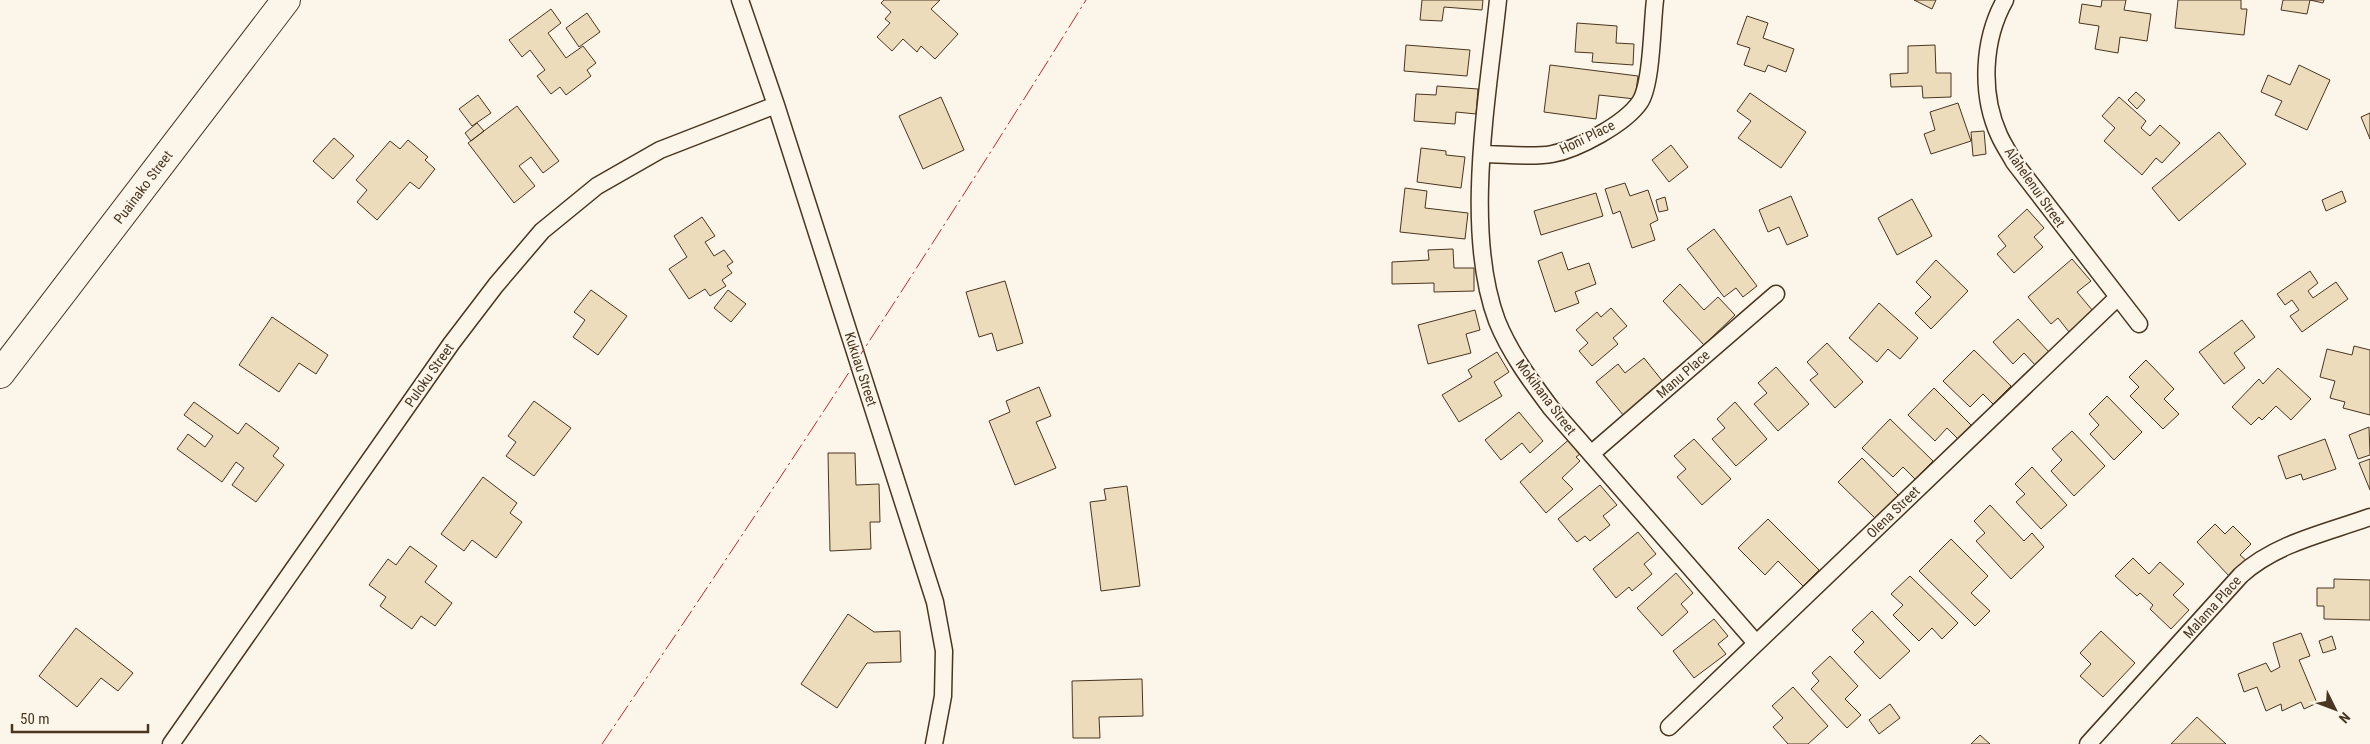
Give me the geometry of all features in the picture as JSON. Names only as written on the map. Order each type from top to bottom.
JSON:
[{"type":"highway","name":"Puainako Street","points":[[0,374],[286,0]]},
{"type":"street","name":"Kukuau Street","points":[[740,0],[776,105],[935,602],[944,650],[943,696],[934,744]]},
{"type":"street","name":"Mokihana Street","points":[[1498,0],[1482,154],[1480,220],[1484,271],[1497,321],[1520,367],[1591,454],[1756,643]]},
{"type":"street","name":"Honi Place","points":[[1482,154],[1550,154],[1574,147],[1621,121],[1640,101],[1648,76],[1655,0]]},
{"type":"street","name":"Alahelenui Street","points":[[2006,0],[1990,39],[1986,71],[1989,103],[1998,134],[2014,162],[2117,298],[2139,324]]},
{"type":"street","name":"Puloku Street","points":[[172,744],[450,344],[496,285],[542,231],[598,186],[660,150],[776,105]]},
{"type":"street","name":"Manu Place","points":[[1591,454],[1776,294]]},
{"type":"street","name":"Olena Street","points":[[1669,727],[2117,298]]},
{"type":"street","name":"Malama Place","points":[[2088,744],[2241,575],[2257,561],[2275,551],[2370,517]]},
{"type":"building","points":[[884,0],[940,0],[931,9],[958,34],[935,59],[921,46],[917,52],[903,39],[892,51],[877,37],[890,23],[885,19],[891,12],[881,3]]},
{"type":"building","points":[[1422,0],[1483,0],[1482,10],[1444,7],[1442,21],[1420,20]]},
{"type":"building","points":[[1914,0],[1936,0],[1932,9]]},
{"type":"building","points":[[2102,0],[2126,0],[2124,10],[2151,14],[2147,41],[2120,37],[2118,53],[2095,49],[2099,26],[2079,23],[2082,4],[2101,7]]},
{"type":"building","points":[[2178,0],[2241,0],[2241,9],[2247,9],[2244,35],[2175,28]]},
{"type":"building","points":[[2283,0],[2310,0],[2307,14],[2281,10]]},
{"type":"building","points":[[2310,0],[2324,0],[2323,3]]},
{"type":"building","points":[[551,9],[561,23],[548,33],[566,58],[583,46],[596,63],[587,70],[591,76],[566,95],[560,87],[551,94],[537,76],[545,70],[530,50],[522,57],[509,40]]},
{"type":"building","points":[[587,13],[600,32],[579,47],[566,28]]},
{"type":"building","points":[[1747,16],[1768,23],[1763,38],[1794,49],[1786,72],[1768,65],[1765,72],[1744,65],[1750,48],[1737,44]]},
{"type":"building","points":[[1577,23],[1617,26],[1616,43],[1634,44],[1633,65],[1592,62],[1593,53],[1575,52]]},
{"type":"building","points":[[1406,45],[1470,50],[1467,76],[1404,71]]},
{"type":"building","points":[[1935,45],[1936,73],[1951,73],[1951,97],[1923,98],[1922,86],[1891,87],[1890,74],[1908,73],[1908,46]]},
{"type":"building","points":[[1550,65],[1638,76],[1635,99],[1599,95],[1596,119],[1544,112]]},
{"type":"building","points":[[2299,65],[2330,80],[2307,130],[2275,115],[2282,101],[2261,92],[2268,75],[2290,85]]},
{"type":"building","points":[[1437,86],[1478,89],[1476,114],[1456,112],[1455,124],[1414,121],[1416,94],[1436,95]]},
{"type":"building","points":[[2136,92],[2145,100],[2137,109],[2128,100]]},
{"type":"building","points":[[1750,93],[1806,132],[1781,168],[1738,138],[1751,121],[1737,111]]},
{"type":"building","points":[[478,95],[491,113],[472,126],[459,109]]},
{"type":"building","points":[[941,97],[964,150],[923,169],[899,116]]},
{"type":"building","points":[[2119,97],[2146,121],[2141,128],[2150,136],[2160,125],[2180,143],[2162,163],[2156,158],[2142,175],[2104,141],[2115,128],[2102,116]]},
{"type":"building","points":[[1958,103],[1971,141],[1931,154],[1924,134],[1935,130],[1930,112]]},
{"type":"building","points":[[517,106],[559,161],[543,173],[531,157],[519,166],[535,186],[514,203],[468,143]]},
{"type":"building","points":[[2370,113],[2370,139],[2361,117]]},
{"type":"building","points":[[477,123],[484,131],[471,141],[465,133]]},
{"type":"building","points":[[1984,131],[1986,154],[1973,156],[1971,132]]},
{"type":"building","points":[[2219,132],[2246,164],[2179,221],[2152,188]]},
{"type":"building","points":[[334,138],[354,156],[333,179],[313,161]]},
{"type":"building","points":[[408,140],[428,157],[425,160],[435,169],[419,189],[410,182],[377,220],[357,202],[367,190],[356,180],[390,141],[400,149]]},
{"type":"building","points":[[1671,145],[1688,167],[1669,182],[1652,160]]},
{"type":"building","points":[[1421,148],[1446,151],[1446,155],[1465,157],[1461,188],[1417,182]]},
{"type":"building","points":[[1625,183],[1630,196],[1648,190],[1658,220],[1650,224],[1655,240],[1632,248],[1620,211],[1613,214],[1605,189]]},
{"type":"building","points":[[1405,188],[1427,191],[1425,208],[1468,213],[1465,239],[1400,232]]},
{"type":"building","points":[[2342,191],[2346,202],[2326,211],[2322,200]]},
{"type":"building","points":[[1596,193],[1603,216],[1541,235],[1534,211]]},
{"type":"building","points":[[1791,196],[1808,236],[1787,245],[1779,227],[1768,232],[1759,210]]},
{"type":"building","points":[[1665,197],[1668,210],[1659,212],[1656,200]]},
{"type":"building","points":[[1912,199],[1932,236],[1897,255],[1878,218]]},
{"type":"building","points":[[2027,209],[2044,228],[2034,237],[2043,247],[2014,273],[1997,254],[2006,246],[1998,236]]},
{"type":"building","points":[[702,217],[715,236],[705,242],[714,256],[724,250],[733,262],[727,266],[732,273],[722,280],[726,286],[710,296],[705,289],[689,299],[669,269],[687,257],[674,236]]},
{"type":"building","points":[[1714,229],[1757,286],[1743,297],[1736,288],[1724,297],[1687,249]]},
{"type":"building","points":[[1453,249],[1454,268],[1474,268],[1474,291],[1434,292],[1434,283],[1392,284],[1392,262],[1429,260],[1428,250]]},
{"type":"building","points":[[1562,252],[1568,270],[1589,263],[1596,284],[1575,292],[1579,303],[1555,312],[1538,261]]},
{"type":"building","points":[[2072,259],[2091,281],[2077,292],[2093,311],[2069,332],[2058,318],[2051,324],[2028,297]]},
{"type":"building","points":[[1936,260],[1968,291],[1931,329],[1915,313],[1931,297],[1916,282]]},
{"type":"building","points":[[2310,271],[2318,283],[2308,291],[2313,298],[2336,282],[2348,299],[2302,332],[2290,316],[2299,310],[2292,300],[2285,305],[2277,294]]},
{"type":"building","points":[[1005,281],[1023,343],[997,351],[992,333],[979,337],[966,292]]},
{"type":"building","points":[[1680,284],[1704,310],[1718,297],[1735,315],[1704,345],[1663,301]]},
{"type":"building","points":[[591,290],[627,316],[598,355],[573,337],[585,320],[574,312]]},
{"type":"building","points":[[728,290],[746,304],[731,322],[714,308]]},
{"type":"building","points":[[1879,303],[1918,338],[1900,359],[1888,349],[1877,362],[1849,338]]},
{"type":"building","points":[[1611,308],[1627,326],[1613,338],[1618,344],[1592,366],[1579,351],[1588,343],[1576,330],[1597,312],[1601,317]]},
{"type":"building","points":[[1475,310],[1480,330],[1466,334],[1471,353],[1428,364],[1418,325]]},
{"type":"building","points":[[272,317],[328,355],[316,374],[299,363],[279,392],[239,365]]},
{"type":"building","points":[[2018,319],[2050,353],[2036,366],[2024,353],[2013,364],[1993,342]]},
{"type":"building","points":[[2242,320],[2255,337],[2234,353],[2245,368],[2224,384],[2199,352]]},
{"type":"building","points":[[1827,343],[1863,382],[1835,408],[1810,380],[1818,374],[1807,362]]},
{"type":"building","points":[[2354,346],[2370,350],[2370,415],[2343,408],[2345,402],[2330,398],[2335,381],[2320,377],[2327,349],[2352,355]]},
{"type":"building","points":[[1974,350],[2011,386],[1993,404],[1983,394],[1970,407],[1943,381]]},
{"type":"building","points":[[1497,352],[1509,372],[1494,382],[1502,396],[1459,422],[1442,395],[1472,377],[1468,370]]},
{"type":"building","points":[[1644,358],[1664,383],[1624,416],[1596,382],[1618,364],[1625,373]]},
{"type":"building","points":[[2146,360],[2174,389],[2164,399],[2179,414],[2163,429],[2130,396],[2139,387],[2129,377]]},
{"type":"building","points":[[1776,367],[1809,404],[1778,431],[1754,404],[1767,393],[1758,383]]},
{"type":"building","points":[[2278,368],[2311,399],[2291,420],[2276,406],[2262,420],[2259,417],[2251,425],[2232,407],[2259,379],[2263,384]]},
{"type":"building","points":[[1039,387],[1051,416],[1036,422],[1056,468],[1015,485],[989,421],[1010,412],[1006,401]]},
{"type":"building","points":[[1934,388],[1971,425],[1958,439],[1947,428],[1935,441],[1908,415]]},
{"type":"building","points":[[2107,396],[2142,432],[2114,460],[2090,434],[2099,425],[2089,414]]},
{"type":"building","points":[[534,401],[571,428],[534,476],[506,456],[516,442],[508,436]]},
{"type":"building","points":[[194,402],[238,434],[246,423],[279,448],[273,456],[284,465],[256,502],[232,485],[244,468],[236,462],[222,482],[177,449],[188,434],[205,447],[213,436],[184,415]]},
{"type":"building","points":[[1735,402],[1767,439],[1736,466],[1712,439],[1725,428],[1717,419]]},
{"type":"building","points":[[1519,412],[1543,441],[1530,453],[1522,443],[1501,460],[1485,440]]},
{"type":"building","points":[[1890,419],[1933,461],[1915,479],[1903,467],[1893,477],[1862,448]]},
{"type":"building","points":[[2369,427],[2370,455],[2358,459],[2349,435]]},
{"type":"building","points":[[2072,431],[2105,466],[2074,496],[2051,471],[2062,460],[2052,449]]},
{"type":"building","points":[[1572,437],[1584,451],[1576,457],[1580,461],[1562,478],[1573,489],[1546,513],[1520,482]]},
{"type":"building","points":[[1694,439],[1731,479],[1702,505],[1677,477],[1686,469],[1674,456]]},
{"type":"building","points":[[2325,439],[2336,469],[2303,480],[2301,474],[2286,479],[2278,456]]},
{"type":"building","points":[[828,453],[855,453],[856,485],[879,484],[880,522],[870,522],[871,549],[830,551]]},
{"type":"building","points":[[1862,458],[1898,495],[1875,518],[1838,482]]},
{"type":"building","points":[[2370,459],[2370,490],[2359,463]]},
{"type":"building","points":[[2032,467],[2067,505],[2041,529],[2016,502],[2025,494],[2015,484]]},
{"type":"building","points":[[483,477],[517,503],[510,513],[522,522],[496,558],[472,540],[464,551],[441,534]]},
{"type":"building","points":[[1600,485],[1617,505],[1603,516],[1610,525],[1590,541],[1585,536],[1577,542],[1558,519]]},
{"type":"building","points":[[1127,486],[1140,586],[1101,591],[1090,502],[1106,500],[1104,489]]},
{"type":"building","points":[[1990,505],[2024,541],[2032,533],[2044,547],[2011,579],[1976,541],[1985,533],[1974,521]]},
{"type":"building","points":[[1768,519],[1819,570],[1803,586],[1778,561],[1765,575],[1738,548]]},
{"type":"building","points":[[2215,524],[2225,534],[2233,526],[2251,544],[2240,555],[2247,561],[2230,577],[2197,542]]},
{"type":"building","points":[[1638,532],[1656,554],[1644,564],[1652,574],[1632,591],[1629,587],[1616,598],[1593,569]]},
{"type":"building","points":[[1951,539],[1988,576],[1971,593],[1990,611],[1975,626],[1919,571]]},
{"type":"building","points":[[410,546],[437,566],[425,582],[452,603],[435,626],[421,616],[412,629],[380,606],[386,597],[369,585],[388,559],[396,565]]},
{"type":"building","points":[[2133,558],[2149,574],[2160,562],[2184,584],[2173,595],[2189,610],[2171,629],[2150,609],[2153,605],[2140,593],[2137,596],[2115,576]]},
{"type":"building","points":[[1676,573],[1693,593],[1681,604],[1688,612],[1662,636],[1637,608]]},
{"type":"building","points":[[1910,576],[1958,623],[1942,639],[1932,628],[1919,641],[1893,615],[1903,605],[1891,594]]},
{"type":"building","points":[[2334,579],[2370,580],[2370,620],[2324,619],[2324,606],[2317,606],[2317,588],[2334,588]]},
{"type":"building","points":[[1872,611],[1910,651],[1880,679],[1854,652],[1864,642],[1852,630]]},
{"type":"building","points":[[848,614],[874,632],[900,631],[901,662],[867,663],[837,708],[801,684]]},
{"type":"building","points":[[1714,619],[1728,636],[1718,644],[1726,654],[1694,678],[1673,651]]},
{"type":"building","points":[[76,628],[133,673],[118,691],[101,678],[77,707],[39,676]]},
{"type":"building","points":[[2101,631],[2135,663],[2103,697],[2080,676],[2091,664],[2080,653]]},
{"type":"building","points":[[2301,633],[2310,656],[2299,660],[2317,703],[2304,709],[2301,702],[2282,711],[2281,704],[2266,711],[2257,687],[2244,692],[2238,674],[2266,663],[2271,672],[2280,667],[2273,643]]},
{"type":"building","points":[[2332,636],[2336,649],[2323,653],[2319,641]]},
{"type":"building","points":[[1830,656],[1858,686],[1845,699],[1861,715],[1847,728],[1811,689],[1819,681],[1812,673]]},
{"type":"building","points":[[1142,679],[1143,716],[1099,717],[1100,738],[1073,738],[1072,681]]},
{"type":"building","points":[[1793,687],[1828,726],[1808,744],[1788,744],[1773,727],[1783,718],[1772,706]]},
{"type":"building","points":[[1890,704],[1900,718],[1879,734],[1869,720]]},
{"type":"building","points":[[2197,717],[2226,744],[2171,744]]},
{"type":"building","points":[[1980,735],[1990,744],[1971,744]]},
{"type":"power","points":[[602,744],[848,374],[1086,0]]}]
